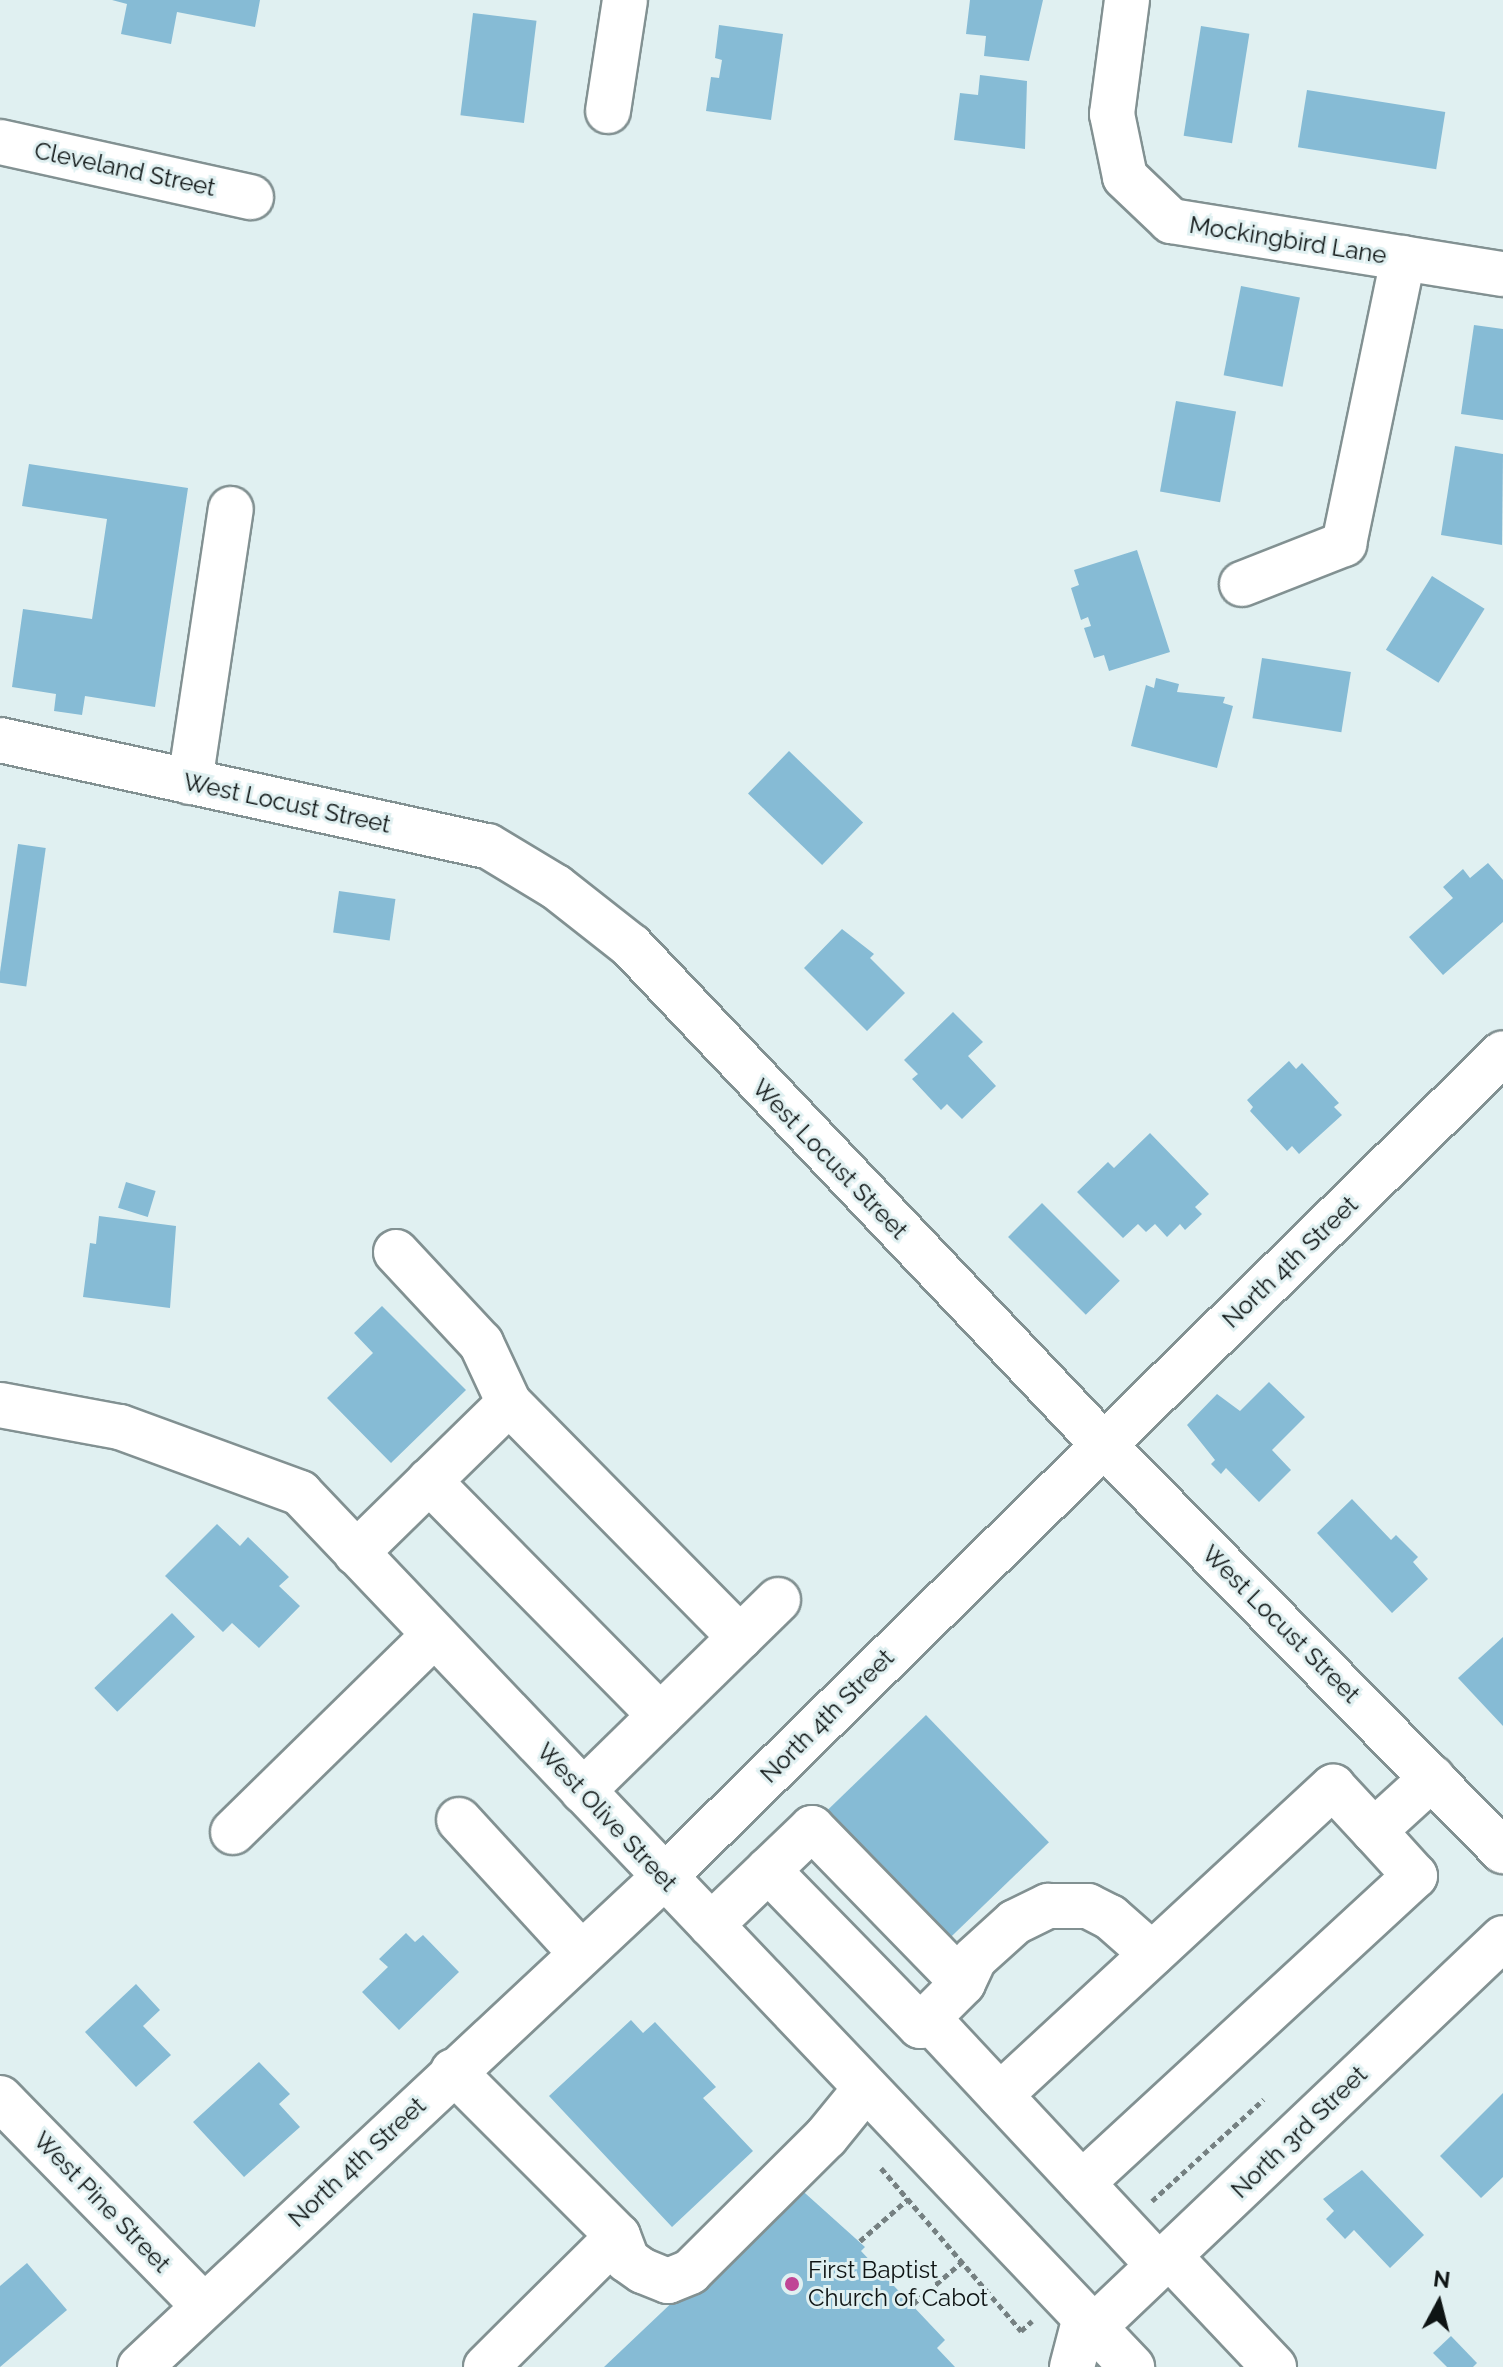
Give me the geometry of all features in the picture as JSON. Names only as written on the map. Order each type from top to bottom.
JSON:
[{"type":"street","points":[[608,111],[625,0]]},
{"type":"street","name":"Mockingbird Lane","points":[[1127,0],[1112,114],[1125,177],[1171,221],[1503,274]]},
{"type":"street","name":"Cleveland Street","points":[[0,142],[251,197]]},
{"type":"street","points":[[1242,584],[1344,544],[1403,258]]},
{"type":"street","points":[[190,782],[231,509]]},
{"type":"street","name":"West Locust Street","points":[[0,740],[488,846],[556,887],[631,946],[1103,1444],[1503,1851]]},
{"type":"street","name":"North 4th Street","points":[[140,2367],[579,1951],[663,1878],[1503,1053]]},
{"type":"street","points":[[396,1252],[481,1343],[509,1403],[740,1637]]},
{"type":"street","points":[[356,1553],[509,1403]]},
{"type":"street","name":"West Olive Street","points":[[0,1405],[120,1427],[300,1493],[663,1878],[1132,2367]]},
{"type":"street","points":[[429,1481],[660,1715]]},
{"type":"street","points":[[583,1791],[778,1600]]},
{"type":"street","points":[[233,1832],[434,1635]]},
{"type":"street","points":[[1374,1831],[1432,1778]]},
{"type":"street","points":[[1000,2095],[1333,1787],[1374,1831],[1415,1876],[1082,2183]]},
{"type":"street","points":[[459,1820],[579,1951]]},
{"type":"street","points":[[711,1925],[812,1828],[963,1983]]},
{"type":"street","points":[[768,1870],[920,2026],[963,1983],[990,1974],[1028,1938],[1036,1914],[1067,1903],[1088,1906],[1110,1917],[1152,1954]]},
{"type":"street","name":"North 3rd Street","points":[[1090,2322],[1164,2261],[1503,1938]]},
{"type":"street","points":[[928,2018],[1123,2227],[1164,2261],[1274,2367]]},
{"type":"street","points":[[453,2071],[618,2236],[627,2260],[643,2271],[668,2281],[690,2272],[826,2137],[866,2088]]},
{"type":"street","name":"West Pine Street","points":[[0,2098],[204,2306]]},
{"type":"street","points":[[486,2367],[618,2236]]},
{"type":"street","points":[[1072,2367],[1090,2322]]},
{"type":"path","points":[[1123,2227],[1264,2099]]},
{"type":"path","points":[[860,2241],[908,2199]]},
{"type":"path","points":[[913,2304],[962,2262]]},
{"type":"building","points":[[112,0],[260,0],[255,27],[177,12],[171,44],[121,34],[127,4]]},
{"type":"building","points":[[970,0],[1043,0],[1029,61],[984,56],[986,36],[966,34]]},
{"type":"building","points":[[473,13],[537,21],[524,123],[460,115]]},
{"type":"building","points":[[719,25],[783,34],[771,120],[706,111],[711,77],[719,78],[722,60],[715,58]]},
{"type":"building","points":[[1201,26],[1249,34],[1232,143],[1184,136]]},
{"type":"building","points":[[980,75],[1027,81],[1025,149],[954,140],[960,93],[978,95]]},
{"type":"building","points":[[1307,90],[1445,112],[1436,169],[1298,147]]},
{"type":"building","points":[[1241,286],[1300,297],[1283,387],[1224,375]]},
{"type":"building","points":[[1474,325],[1503,329],[1503,420],[1461,414]]},
{"type":"building","points":[[1176,401],[1236,412],[1220,502],[1160,492]]},
{"type":"building","points":[[1455,446],[1503,454],[1502,545],[1441,535]]},
{"type":"building","points":[[29,464],[188,488],[155,707],[85,696],[82,715],[54,711],[56,694],[12,687],[23,609],[92,619],[107,519],[22,506]]},
{"type":"building","points":[[1137,550],[1170,652],[1109,671],[1104,655],[1094,658],[1084,628],[1091,626],[1088,617],[1081,620],[1071,588],[1079,585],[1074,570]]},
{"type":"building","points":[[1432,576],[1485,609],[1438,683],[1386,650]]},
{"type":"building","points":[[1262,658],[1351,672],[1341,732],[1252,718]]},
{"type":"building","points":[[1156,678],[1179,684],[1177,692],[1225,697],[1223,703],[1233,706],[1217,768],[1131,746],[1146,685],[1154,688]]},
{"type":"building","points":[[789,751],[863,823],[822,865],[748,793]]},
{"type":"building","points":[[18,844],[46,848],[26,987],[0,983]]},
{"type":"building","points":[[1488,863],[1503,880],[1503,922],[1443,975],[1409,937],[1453,898],[1443,887],[1463,869],[1470,878]]},
{"type":"building","points":[[339,891],[395,899],[390,941],[333,933]]},
{"type":"building","points":[[842,929],[874,954],[870,958],[905,993],[867,1031],[804,968]]},
{"type":"building","points":[[953,1012],[983,1042],[968,1056],[996,1086],[962,1119],[947,1104],[941,1110],[912,1079],[918,1074],[904,1060]]},
{"type":"building","points":[[1289,1061],[1296,1069],[1302,1063],[1339,1103],[1334,1107],[1342,1115],[1299,1154],[1292,1146],[1287,1151],[1250,1111],[1253,1107],[1247,1100]]},
{"type":"building","points":[[1150,1133],[1209,1194],[1195,1207],[1202,1214],[1185,1230],[1180,1224],[1167,1237],[1155,1224],[1146,1232],[1138,1224],[1123,1238],[1077,1192],[1108,1162],[1114,1168]]},
{"type":"building","points":[[126,1182],[156,1191],[148,1217],[118,1208]]},
{"type":"building","points":[[1042,1203],[1120,1281],[1086,1315],[1008,1237]]},
{"type":"building","points":[[99,1216],[176,1226],[170,1308],[83,1297],[90,1243],[96,1244]]},
{"type":"building","points":[[382,1306],[466,1390],[391,1463],[327,1398],[373,1353],[354,1333]]},
{"type":"building","points":[[1269,1382],[1305,1417],[1272,1450],[1291,1470],[1259,1502],[1226,1468],[1221,1474],[1211,1464],[1215,1460],[1187,1425],[1217,1394],[1240,1411]]},
{"type":"building","points":[[1352,1499],[1391,1540],[1396,1535],[1418,1557],[1413,1562],[1428,1579],[1392,1613],[1317,1533]]},
{"type":"building","points":[[217,1524],[240,1546],[248,1537],[289,1577],[279,1586],[300,1606],[259,1648],[232,1623],[223,1632],[165,1576]]},
{"type":"building","points":[[172,1613],[195,1637],[117,1712],[94,1688]]},
{"type":"building","points":[[1503,1637],[1503,1726],[1458,1678]]},
{"type":"building","points":[[926,1715],[1049,1842],[948,1940],[825,1812]]},
{"type":"building","points":[[406,1933],[415,1942],[423,1935],[459,1972],[399,2030],[362,1992],[388,1967],[379,1959]]},
{"type":"building","points":[[136,1984],[160,2010],[143,2026],[171,2055],[136,2087],[85,2032]]},
{"type":"building","points":[[631,2020],[643,2033],[655,2022],[716,2087],[703,2098],[753,2151],[672,2227],[549,2096]]},
{"type":"building","points":[[259,2062],[290,2094],[279,2104],[300,2127],[244,2177],[193,2122]]},
{"type":"building","points":[[1503,2093],[1503,2177],[1481,2198],[1440,2156]]},
{"type":"building","points":[[1362,2170],[1424,2235],[1390,2268],[1354,2230],[1345,2239],[1326,2219],[1334,2211],[1323,2199]]},
{"type":"building","name":"First Baptist Church of Cabot","points":[[796,2185],[865,2247],[861,2251],[945,2340],[937,2348],[955,2367],[604,2367]]},
{"type":"building","points":[[27,2263],[67,2310],[0,2367],[0,2286]]},
{"type":"building","points":[[1451,2336],[1477,2363],[1473,2367],[1447,2367],[1433,2353]]},
{"type":"place","name":"First Baptist Church of Cabot","points":[[792,2284]]}]
